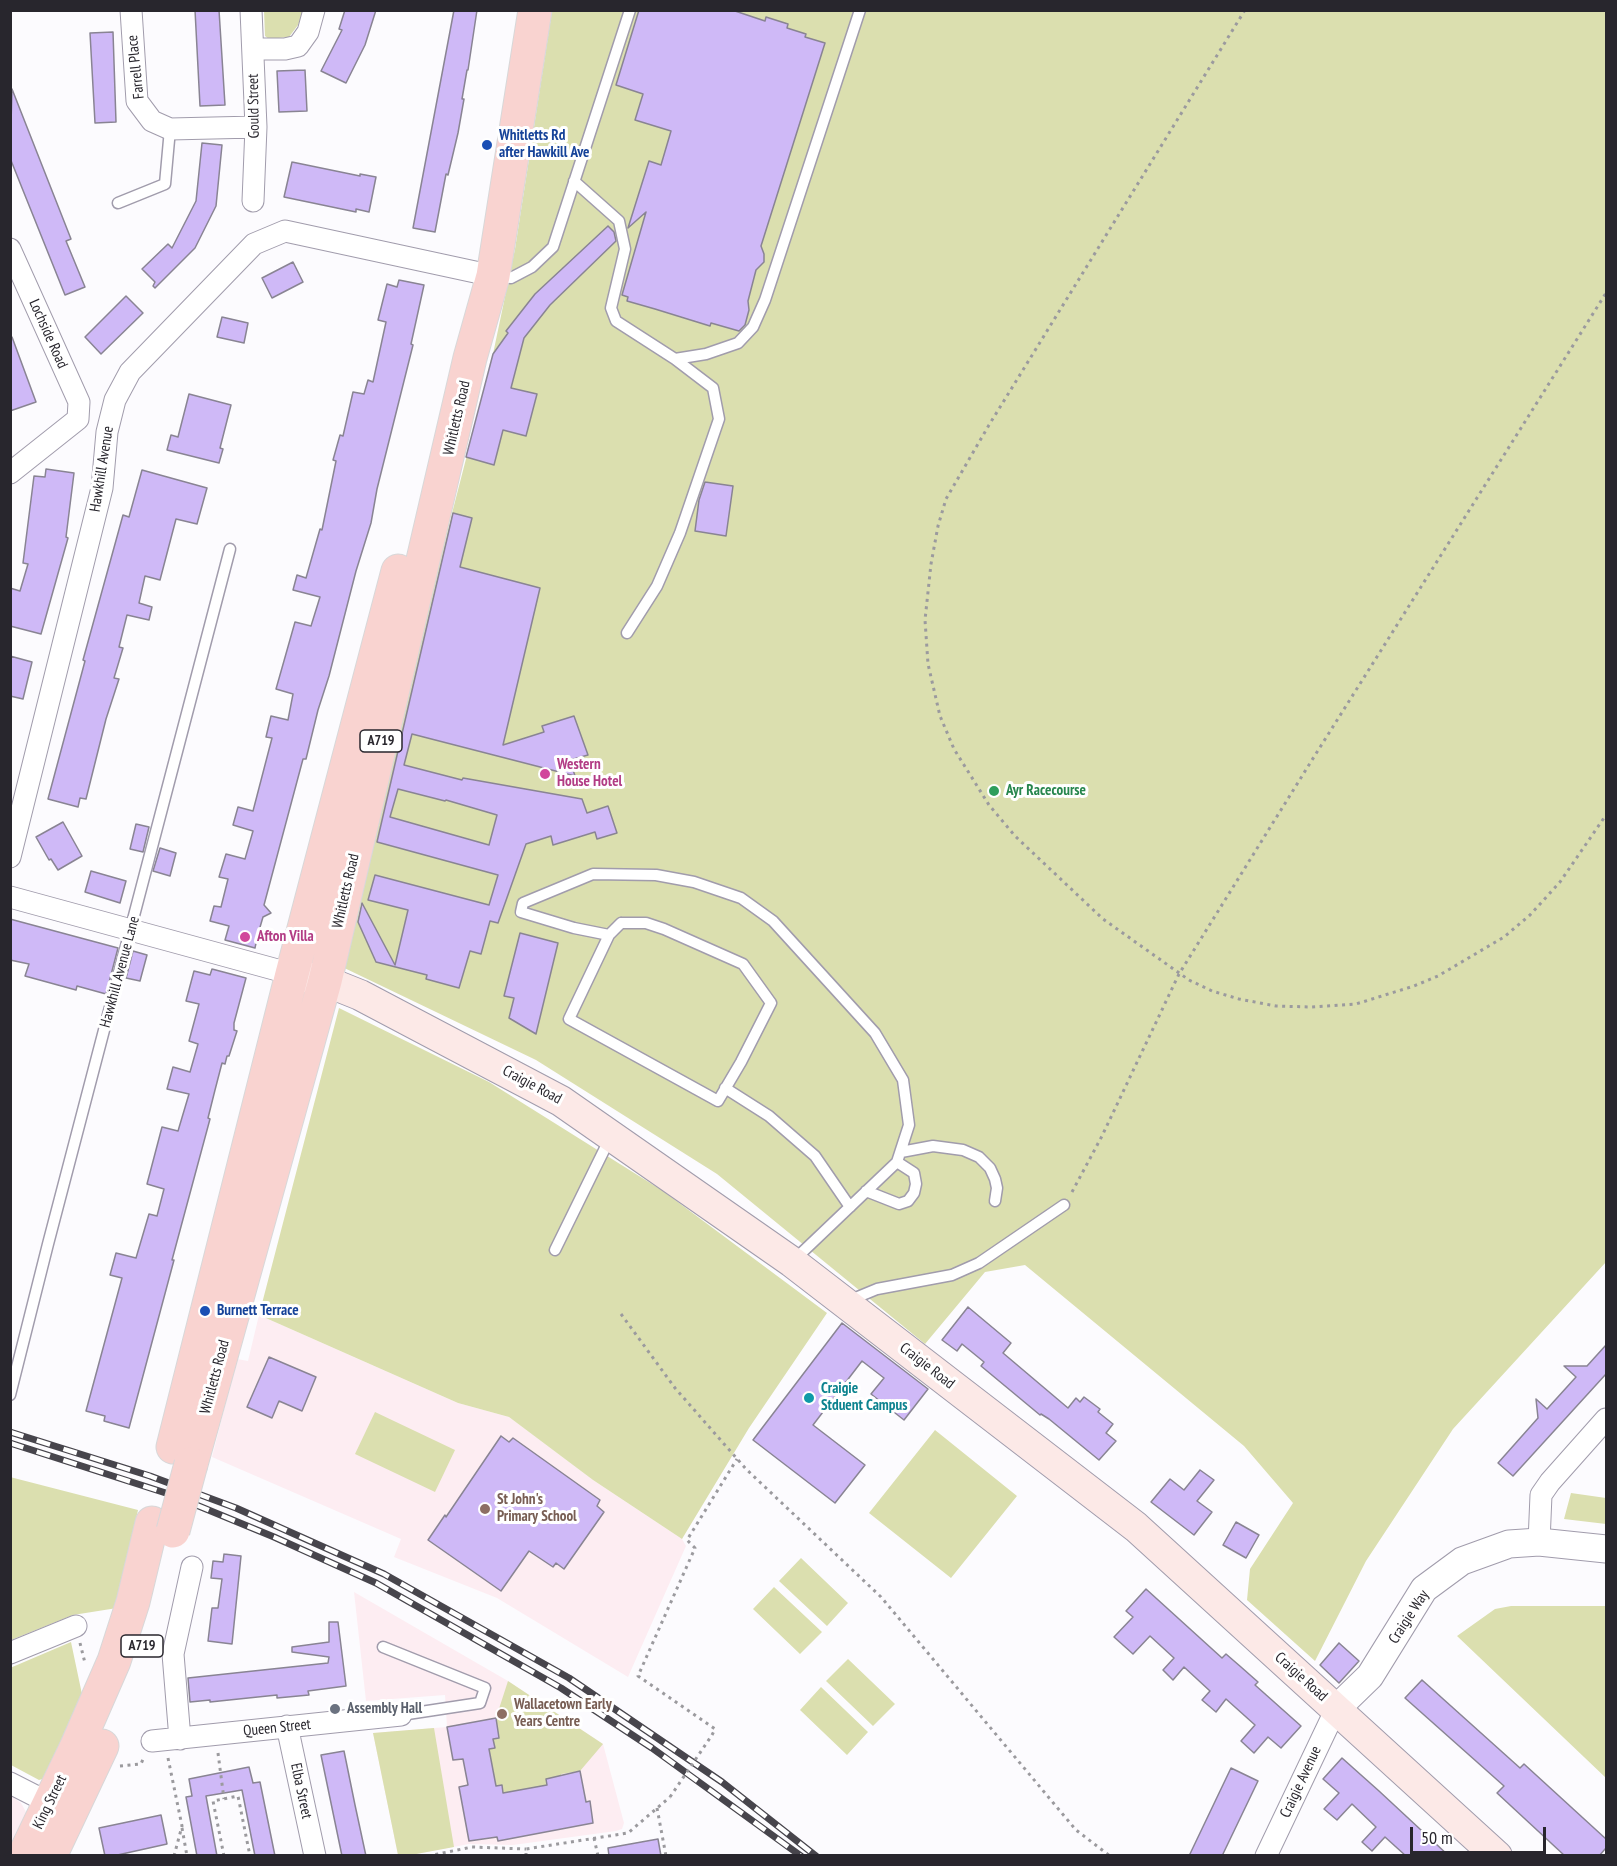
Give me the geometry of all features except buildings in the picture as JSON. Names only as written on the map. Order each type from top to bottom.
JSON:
[{"type":"main road","name":"Whitletts Road","points":[[217,1322],[325,981],[470,358],[523,10]]},
{"type":"main road","name":"Whitletts Road","points":[[87,1752],[122,1702],[141,1652],[163,1527],[217,1322],[291,974],[465,319],[484,274],[536,10]]},
{"type":"main road","name":"Craigie Road","points":[[291,974],[325,981],[360,994],[561,1101],[792,1262],[1136,1527],[1497,1856]]},
{"type":"main road","name":"King Street","points":[[24,1856],[60,1808],[87,1752]]},
{"type":"main road","name":"King Street","points":[[51,1856],[60,1808]]},
{"type":"street","name":"Farrell Place","points":[[131,10],[137,100],[152,120],[170,129]]},
{"type":"street","name":"Gould Street","points":[[251,10],[256,127],[253,201]]},
{"type":"street","points":[[253,49],[285,49],[298,46],[308,32],[314,10]]},
{"type":"street","points":[[170,129],[256,127]]},
{"type":"street","name":"Hawkhill Avenue","points":[[10,857],[102,488],[107,432],[115,400],[130,372],[254,244],[285,231],[484,274]]},
{"type":"street","name":"Lochside Road","points":[[10,249],[79,402],[78,419],[10,473]]},
{"type":"street","points":[[10,897],[291,974]]},
{"type":"street","points":[[1539,1542],[1541,1495],[1606,1419]]},
{"type":"street","name":"Craigie Way","points":[[1336,1709],[1370,1676],[1424,1589],[1462,1561],[1509,1544],[1539,1542],[1606,1549]]},
{"type":"street","points":[[165,1740],[173,1654],[192,1567]]},
{"type":"street","points":[[10,1653],[76,1626]]},
{"type":"street","name":"Craigie Avenue","points":[[1266,1856],[1336,1709]]},
{"type":"street","name":"Queen Street","points":[[165,1740],[401,1715]]},
{"type":"street","name":"Elba Street","points":[[287,1726],[315,1856]]},
{"type":"street","points":[[10,1784],[60,1808]]},
{"type":"lane","points":[[484,274],[511,278],[532,267],[553,246],[630,10]]},
{"type":"lane","points":[[675,359],[706,354],[738,343],[753,327],[765,300],[860,10]]},
{"type":"lane","points":[[118,203],[165,184],[170,129]]},
{"type":"lane","points":[[574,181],[619,221],[625,249],[611,308],[616,321],[675,359],[713,388],[719,419],[680,533],[657,586],[627,633]]},
{"type":"lane","name":"Hawkhill Avenue Lane","points":[[10,1395],[230,549]]},
{"type":"lane","points":[[609,934],[574,928],[521,912],[523,903],[593,874],[656,875],[694,882],[741,898],[773,921],[875,1033],[903,1080],[909,1125],[899,1157],[792,1262]]},
{"type":"lane","points":[[621,923],[646,923],[664,929],[743,964],[771,1003],[718,1101],[569,1019],[609,934],[621,923]]},
{"type":"lane","points":[[725,1088],[769,1116],[814,1156],[850,1207]]},
{"type":"lane","points":[[555,1251],[611,1135]]},
{"type":"lane","points":[[899,1157],[933,1146],[963,1150],[979,1157],[990,1168],[995,1179],[997,1188],[995,1201]]},
{"type":"lane","points":[[866,1191],[899,1204],[908,1201],[914,1193],[916,1184],[914,1173],[899,1157]]},
{"type":"lane","points":[[845,1302],[863,1297],[877,1289],[952,1275],[979,1263],[1064,1205]]},
{"type":"lane","points":[[383,1647],[485,1688],[480,1703],[401,1715]]},
{"type":"path","points":[[1245,10],[988,425],[946,500],[938,526],[931,564],[926,620],[928,664],[940,716],[954,749],[989,805],[1015,836],[1103,919],[1179,975],[1212,991],[1276,1006],[1311,1007],[1356,1004],[1438,976],[1504,937],[1530,915],[1560,882],[1606,815]]},
{"type":"path","points":[[1072,1192],[1102,1136],[1179,975],[1311,760],[1606,293]]},
{"type":"path","points":[[621,1314],[675,1388],[737,1459],[881,1597],[1076,1830],[1110,1856]]},
{"type":"path","points":[[428,1856],[472,1847],[526,1849],[628,1833],[670,1797],[715,1729],[638,1676],[695,1548],[687,1540],[737,1459]]},
{"type":"path","points":[[215,1735],[224,1799]]},
{"type":"path","points":[[165,1740],[187,1856]]},
{"type":"path","points":[[224,1856],[213,1801],[238,1796],[249,1856]]},
{"type":"path","points":[[657,1808],[666,1856]]},
{"type":"path","points":[[174,1856],[182,1827]]},
{"type":"path","points":[[594,1838],[598,1856]]},
{"type":"path","points":[[526,1849],[526,1856]]},
{"type":"shaded area","name":"St John's Primary School","points":[[259,1315],[458,1403],[509,1417],[593,1480],[682,1539],[686,1546],[628,1677],[497,1598],[394,1557],[401,1539],[212,1457],[237,1359],[248,1361]]},
{"type":"shaded area","name":"Wallacetown Early Years Centre","points":[[354,1592],[508,1681],[603,1744],[624,1823],[622,1829],[513,1845],[469,1844],[411,1855],[398,1855],[373,1733],[447,1727],[445,1695],[366,1701]]},
{"type":"shaded area","points":[[11,1796],[21,1803],[26,1812],[23,1825],[11,1851]]},
{"type":"green space","points":[[264,11],[304,11],[289,37],[269,39],[265,36]]},
{"type":"green space","name":"Ayr Racecourse","points":[[552,11],[1606,11],[1606,1262],[1453,1429],[1366,1561],[1315,1661],[1247,1600],[1250,1569],[1293,1503],[1244,1446],[1025,1265],[985,1272],[925,1344],[717,1174],[536,1060],[336,964],[493,354],[515,249]]},
{"type":"green space","points":[[339,1008],[489,1082],[663,1191],[827,1313],[749,1428],[682,1539],[593,1480],[509,1417],[458,1403],[259,1315]]},
{"type":"green space","points":[[375,1412],[455,1450],[435,1492],[355,1454]]},
{"type":"green space","points":[[935,1430],[1017,1496],[951,1578],[869,1513]]},
{"type":"green space","points":[[10,1477],[138,1510],[117,1608],[73,1615],[11,1640]]},
{"type":"green space","points":[[1571,1493],[1606,1498],[1606,1524],[1564,1519]]},
{"type":"green space","points":[[801,1558],[848,1603],[827,1626],[779,1581]]},
{"type":"green space","points":[[774,1587],[822,1632],[800,1654],[753,1609]]},
{"type":"green space","points":[[1511,1606],[1606,1606],[1606,1778],[1457,1636],[1495,1609]]},
{"type":"green space","points":[[71,1642],[83,1699],[46,1778],[39,1780],[11,1765],[10,1668]]},
{"type":"green space","points":[[848,1659],[895,1704],[873,1726],[826,1681]]},
{"type":"green space","points":[[508,1681],[603,1744],[580,1771],[561,1774],[561,1777],[547,1785],[503,1794],[502,1786],[496,1786],[489,1749],[495,1747],[493,1739],[499,1738],[496,1718]]},
{"type":"green space","points":[[821,1687],[868,1732],[847,1755],[800,1710]]},
{"type":"green space","points":[[434,1728],[454,1847],[411,1855],[398,1855],[373,1733]]},
{"type":"railway","points":[[10,1432],[150,1476],[236,1508],[384,1574],[569,1678],[722,1782],[816,1856]]},
{"type":"railway","points":[[10,1443],[172,1495],[274,1537],[376,1583],[561,1688],[652,1748],[801,1856]]},
{"type":"place","name":"Whitletts Rd after Hawkill Ave","points":[[487,145]]},
{"type":"place","name":"Western House Hotel","points":[[545,774]]},
{"type":"place","name":"Ayr Racecourse","points":[[994,791]]},
{"type":"place","name":"Afton Villa","points":[[245,937]]},
{"type":"place","name":"Burnett Terrace","points":[[205,1311]]},
{"type":"place","name":"Craigie Stduent Campus","points":[[809,1398]]},
{"type":"place","name":"St John's Primary School","points":[[485,1509]]},
{"type":"place","name":"Assembly Hall","points":[[335,1709]]},
{"type":"place","name":"Wallacetown Early Years Centre","points":[[502,1714]]}]
